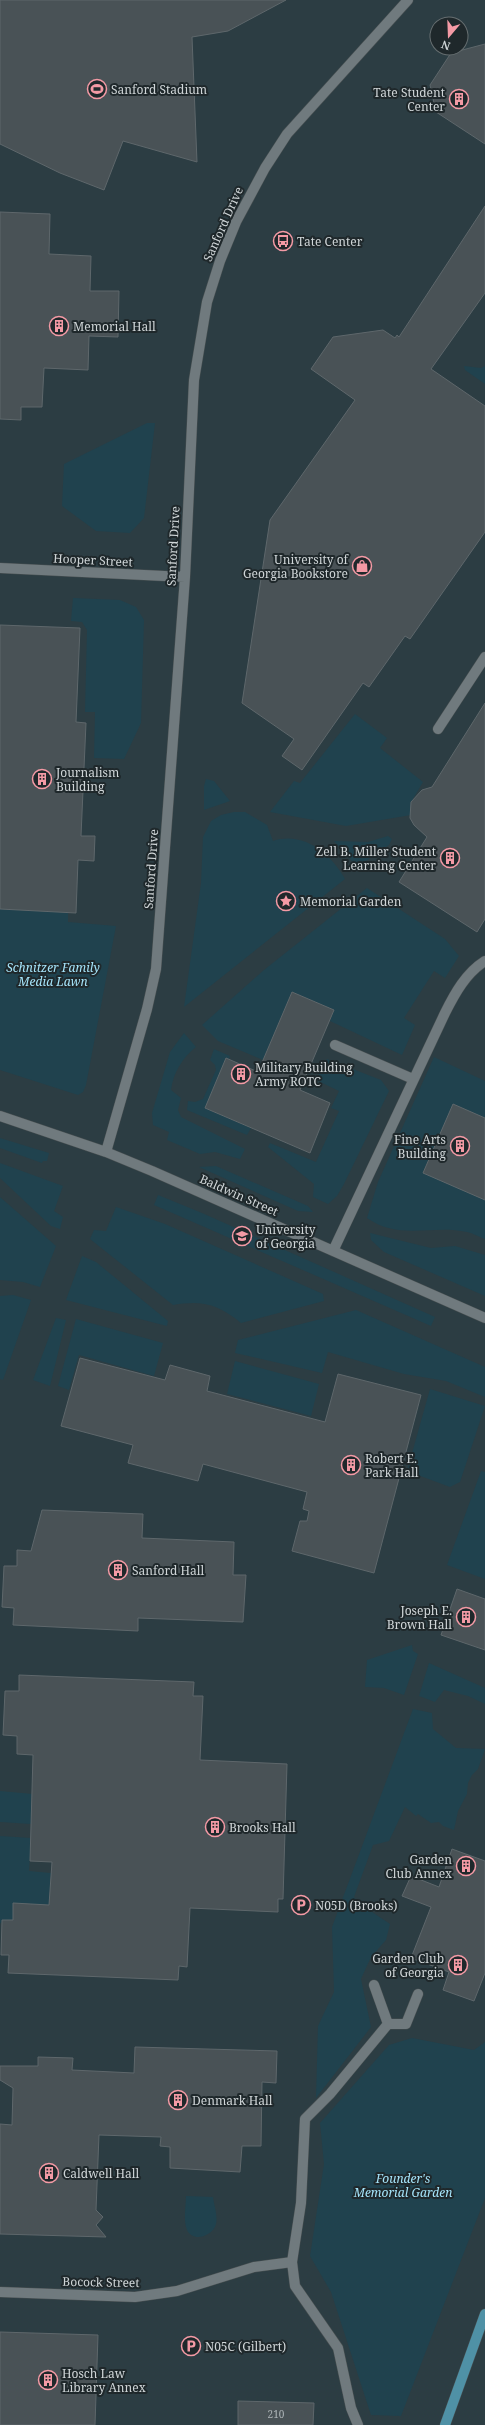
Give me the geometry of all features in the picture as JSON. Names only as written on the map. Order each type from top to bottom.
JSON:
[{"type":"main road","points":[[445,2425],[485,2314]]},
{"type":"street","name":"Sanford Drive","points":[[106,1152],[147,1008],[156,969],[185,577],[194,380],[204,315],[220,261],[236,222],[264,168],[287,134],[408,0]]},
{"type":"street","name":"Hooper Street","points":[[0,568],[185,577]]},
{"type":"street","points":[[438,729],[485,657]]},
{"type":"street","points":[[333,1251],[413,1079],[456,991],[469,974],[485,961]]},
{"type":"street","points":[[335,1045],[413,1079]]},
{"type":"street","name":"Baldwin Street","points":[[0,1116],[106,1152],[485,1318]]},
{"type":"street","points":[[374,1985],[388,2024]]},
{"type":"street","points":[[388,2024],[406,2024],[418,1994]]},
{"type":"street","points":[[358,2425],[351,2408],[338,2348],[295,2286],[292,2262],[301,2204],[305,2119],[330,2094],[388,2024]]},
{"type":"street","name":"Bocock Street","points":[[0,2292],[135,2297],[177,2291],[254,2267],[292,2262]]},
{"type":"shaded area","name":"University of Georgia","points":[[0,0],[485,0],[485,2425],[0,2425]]},
{"type":"green space","points":[[464,366],[481,368],[485,366],[485,384],[465,370]]},
{"type":"green space","points":[[147,423],[155,423],[144,518],[130,533],[96,531],[62,506],[64,464]]},
{"type":"green space","points":[[73,598],[120,600],[136,607],[144,620],[141,723],[124,759],[94,758],[95,712],[85,712],[87,630],[82,622],[71,621]]},
{"type":"green space","points":[[355,714],[387,738],[380,748],[423,782],[413,799],[411,815],[346,826],[270,812],[294,781],[300,783]]},
{"type":"green space","points":[[206,779],[214,781],[230,801],[204,810],[204,786]]},
{"type":"green space","points":[[234,812],[245,812],[267,825],[273,841],[295,839],[306,842],[315,847],[332,861],[345,879],[184,1007],[201,883],[203,837],[211,821],[221,815]]},
{"type":"green space","points":[[388,836],[392,839],[389,845],[357,867],[334,841],[368,842]]},
{"type":"green space","points":[[367,888],[445,939],[459,956],[445,978],[434,971],[404,1018],[415,1025],[402,1055],[330,1021],[334,1010],[292,992],[263,1060],[218,1041],[202,1025],[264,970]]},
{"type":"green space","name":"Schnitzer Family Media Lawn","points":[[0,909],[68,912],[68,922],[116,926],[86,1085],[83,1092],[78,1095],[0,1070]]},
{"type":"green space","points":[[184,1033],[196,1047],[179,1066],[172,1084],[171,1090],[181,1098],[178,1110],[181,1117],[245,1149],[240,1159],[215,1152],[200,1154],[167,1140],[169,1132],[153,1125],[152,1113],[170,1052]]},
{"type":"green space","points":[[214,1049],[230,1056],[229,1059],[226,1059],[205,1108],[251,1128],[247,1135],[187,1110],[188,1101],[195,1102],[203,1099],[216,1070],[215,1065],[210,1060]]},
{"type":"green space","points":[[434,1057],[485,1081],[485,1118],[453,1105],[423,1172],[485,1200],[485,1239],[469,1233],[454,1230],[416,1231],[392,1229],[379,1225],[367,1218],[378,1182]]},
{"type":"green space","points":[[327,1059],[381,1080],[389,1091],[344,1184],[337,1196],[328,1204],[313,1197],[314,1184],[268,1147],[270,1143],[316,1162],[339,1111],[331,1108],[339,1091],[316,1080]]},
{"type":"green space","points":[[0,1138],[49,1153],[47,1161],[43,1161],[42,1163],[0,1148]]},
{"type":"green space","points":[[0,1163],[63,1186],[54,1211],[63,1217],[60,1229],[51,1226],[0,1178]]},
{"type":"green space","points":[[216,1166],[308,1206],[313,1212],[298,1211],[199,1167]]},
{"type":"green space","points":[[158,1195],[202,1213],[435,1317],[431,1326],[154,1205]]},
{"type":"green space","points":[[0,1197],[56,1246],[40,1287],[23,1282],[0,1280]]},
{"type":"green space","points":[[116,1207],[165,1224],[323,1294],[324,1301],[241,1323],[225,1311],[209,1305],[193,1303],[173,1305],[90,1239],[94,1230],[106,1231]]},
{"type":"green space","points":[[370,1233],[431,1248],[455,1246],[485,1255],[485,1296],[384,1252],[371,1240]]},
{"type":"green space","points":[[82,1256],[96,1262],[168,1321],[167,1326],[66,1300]]},
{"type":"green space","points":[[13,1295],[31,1300],[3,1380],[0,1379],[0,1296]]},
{"type":"green space","points":[[356,1310],[485,1367],[485,1397],[446,1381],[404,1374],[328,1352],[322,1373],[235,1353],[238,1340]]},
{"type":"green space","points":[[56,1318],[66,1320],[50,1386],[33,1380]]},
{"type":"green space","points":[[76,1319],[163,1343],[154,1376],[79,1355],[69,1390],[58,1386]]},
{"type":"green space","points":[[235,1361],[319,1384],[311,1416],[227,1394]]},
{"type":"green space","points":[[430,1389],[485,1406],[460,1482],[450,1487],[407,1471]]},
{"type":"green space","points":[[481,1471],[485,1472],[485,1579],[447,1565]]},
{"type":"green space","points":[[412,1645],[413,1651],[418,1654],[404,1695],[384,1688],[365,1687],[367,1660]]},
{"type":"green space","points":[[429,1663],[485,1688],[485,1704],[468,1696],[444,1690],[435,1702],[419,1696]]},
{"type":"green space","points":[[413,1709],[432,1713],[433,1729],[456,1748],[485,1749],[478,1769],[472,1775],[468,1783],[467,1794],[458,1811],[454,1830],[443,1826],[439,1822],[431,1823],[418,1814],[416,1816],[405,1807],[389,1841],[373,1845],[354,1897],[363,1906],[390,1924],[386,1940],[371,1957],[361,1979],[371,2027],[316,2098],[318,2026],[334,1992],[332,1927]]},
{"type":"green space","points":[[0,1791],[33,1794],[31,1824],[0,1822]]},
{"type":"green space","points":[[0,1836],[31,1838],[29,1871],[51,1873],[49,1905],[13,1903],[13,1920],[3,1920],[0,1924]]},
{"type":"green space","name":"Founder's Memorial Garden","points":[[412,2038],[474,2050],[485,2042],[485,2198],[401,2416],[371,2415],[331,2292],[310,2256],[324,2164],[320,2123],[389,2045]]},
{"type":"green space","points":[[186,2196],[213,2197],[216,2224],[207,2235],[198,2237],[194,2236],[187,2230],[185,2217]]},
{"type":"building","name":"Sanford Stadium","points":[[0,0],[286,0],[228,31],[192,37],[197,162],[123,141],[104,190],[60,173],[0,144]]},
{"type":"building","name":"Tate Student Center","points":[[485,44],[485,144],[436,112],[430,85],[449,56],[469,56],[469,48]]},
{"type":"building","name":"University of Georgia Bookstore","points":[[485,206],[485,293],[431,369],[485,406],[485,532],[410,639],[405,636],[369,687],[363,683],[302,770],[282,756],[294,739],[242,703],[270,520],[355,400],[311,369],[333,337],[383,330],[395,338],[397,335],[399,337]]},
{"type":"building","name":"Memorial Hall","points":[[0,212],[50,214],[49,254],[91,256],[90,291],[119,291],[118,337],[89,336],[88,370],[44,368],[42,407],[21,407],[21,420],[0,419]]},
{"type":"building","name":"Journalism Building","points":[[0,625],[80,628],[76,722],[86,723],[81,836],[95,836],[94,861],[78,860],[76,913],[0,909]]},
{"type":"building","name":"Zell B. Miller Student Learning Center","points":[[485,703],[485,919],[477,932],[399,882],[427,837],[414,825],[410,818],[411,802],[422,790],[432,787]]},
{"type":"building","name":"Military Building Army ROTC","points":[[292,992],[334,1010],[300,1090],[330,1103],[310,1153],[205,1108],[226,1058],[258,1072]]},
{"type":"building","name":"Fine Arts Building","points":[[453,1104],[485,1118],[485,1200],[423,1173]]},
{"type":"building","name":"Robert E. Park Hall","points":[[80,1358],[165,1380],[170,1365],[210,1376],[207,1391],[325,1422],[338,1374],[421,1395],[374,1573],[292,1551],[300,1521],[307,1521],[309,1511],[303,1509],[307,1492],[203,1464],[198,1481],[128,1463],[133,1445],[61,1426]]},
{"type":"building","name":"Sanford Hall","points":[[42,1510],[143,1514],[142,1538],[234,1542],[233,1575],[246,1575],[243,1622],[138,1618],[138,1631],[13,1625],[14,1608],[2,1607],[4,1566],[17,1566],[17,1550],[31,1551]]},
{"type":"building","name":"Joseph E. Brown Hall","points":[[457,1589],[485,1599],[485,1650],[441,1635]]},
{"type":"building","name":"Brooks Hall","points":[[19,1675],[194,1682],[193,1696],[203,1696],[200,1760],[287,1764],[283,1899],[278,1899],[278,1912],[190,1908],[187,1967],[179,1966],[178,1980],[8,1973],[9,1955],[1,1955],[2,1920],[13,1920],[13,1903],[49,1905],[52,1862],[30,1861],[33,1755],[17,1754],[17,1736],[3,1735],[5,1691],[19,1691]]},
{"type":"building","points":[[452,1849],[485,1861],[485,1973],[474,2001],[443,1990],[449,1972],[411,1958],[431,1907],[402,1896],[411,1876],[439,1887]]},
{"type":"building","points":[[135,2047],[277,2051],[276,2083],[262,2082],[261,2146],[242,2146],[240,2172],[170,2168],[170,2147],[160,2146],[161,2137],[99,2135],[96,2210],[103,2217],[96,2225],[106,2237],[0,2234],[0,2124],[12,2125],[13,2088],[0,2080],[0,2066],[38,2066],[38,2057],[73,2058],[72,2070],[134,2073]]},
{"type":"building","name":"Hosch Law Library Annex","points":[[0,2332],[98,2335],[95,2425],[0,2425]]},
{"type":"building","points":[[238,2401],[314,2403],[313,2425],[238,2425]]},
{"type":"place","name":"Sanford Stadium","points":[[97,89]]},
{"type":"place","name":"Tate Student Center","points":[[459,99]]},
{"type":"place","name":"Tate Center","points":[[283,241]]},
{"type":"place","name":"Memorial Hall","points":[[59,326]]},
{"type":"place","name":"University of Georgia Bookstore","points":[[362,566]]},
{"type":"place","name":"Journalism Building","points":[[42,779]]},
{"type":"place","name":"Zell B. Miller Student Learning Center","points":[[450,858]]},
{"type":"place","name":"Memorial Garden","points":[[286,901]]},
{"type":"place","name":"Military Building Army ROTC","points":[[241,1074]]},
{"type":"place","name":"Fine Arts Building","points":[[460,1146]]},
{"type":"place","name":"University of Georgia","points":[[242,1236]]},
{"type":"place","name":"Robert E. Park Hall","points":[[351,1465]]},
{"type":"place","name":"Sanford Hall","points":[[118,1570]]},
{"type":"place","name":"Joseph E. Brown Hall","points":[[466,1617]]},
{"type":"place","name":"Brooks Hall","points":[[215,1827]]},
{"type":"place","name":"Garden Club Annex","points":[[466,1866]]},
{"type":"place","name":"N05D (Brooks)","points":[[301,1905]]},
{"type":"place","name":"Garden Club of Georgia","points":[[458,1965]]},
{"type":"place","name":"Denmark Hall","points":[[178,2100]]},
{"type":"place","name":"Caldwell Hall","points":[[49,2173]]},
{"type":"place","name":"N05C (Gilbert)","points":[[191,2346]]},
{"type":"place","name":"Hosch Law Library Annex","points":[[48,2380]]}]
